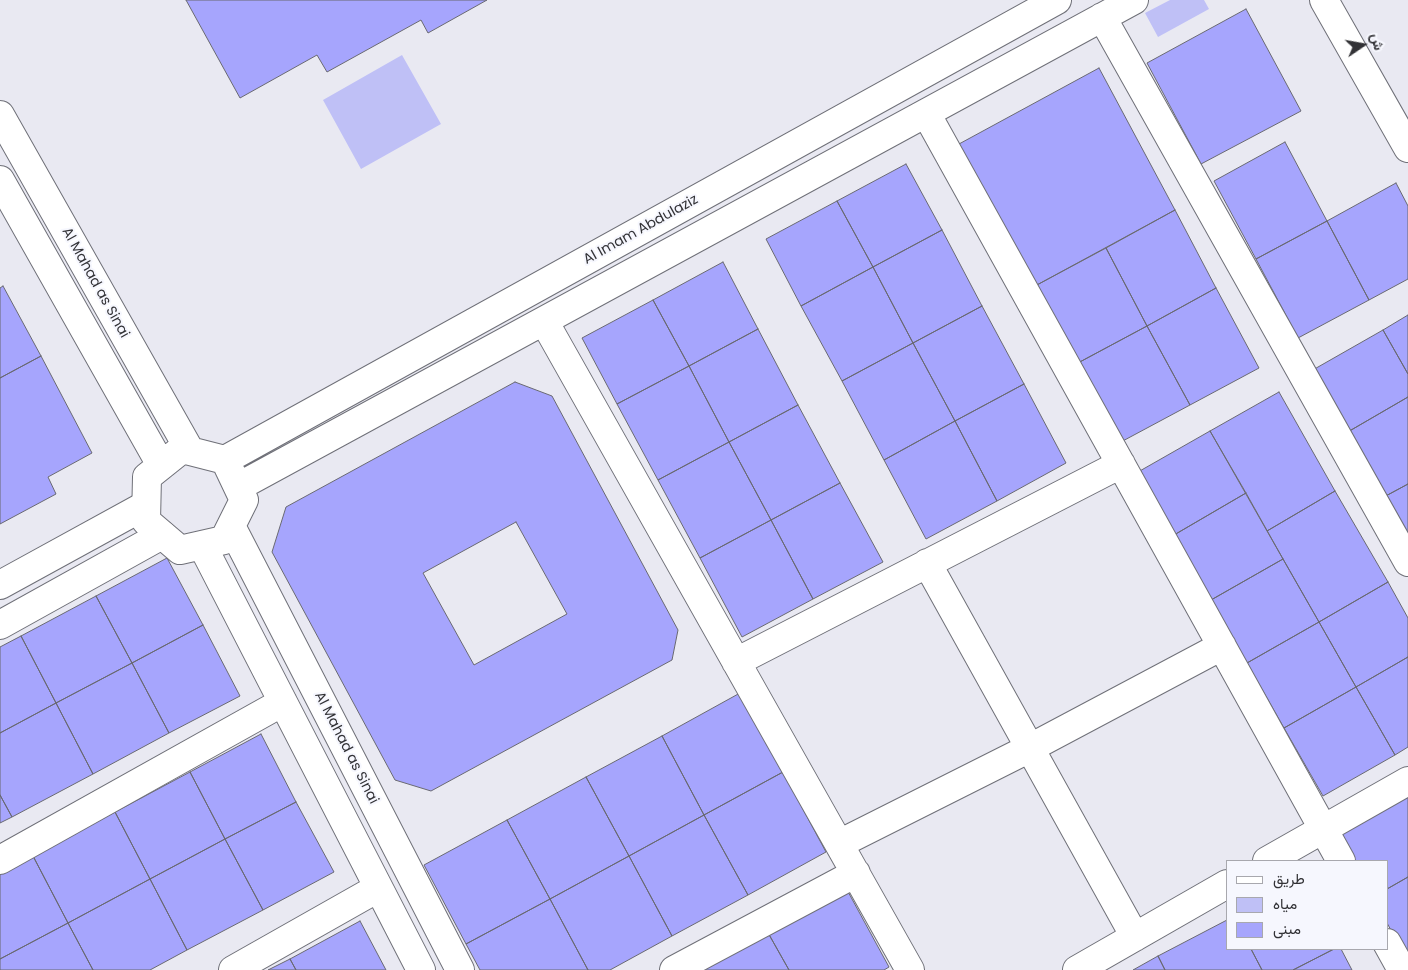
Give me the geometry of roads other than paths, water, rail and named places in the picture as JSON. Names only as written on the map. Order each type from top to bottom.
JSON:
[{"type":"street","name":"Al Imam Abdulaziz","points":[[225,460],[1057,0]]},
{"type":"street","points":[[238,487],[1134,0]]},
{"type":"street","points":[[1324,0],[1408,148]]},
{"type":"street","points":[[1102,17],[1408,562]]},
{"type":"street","points":[[926,113],[1341,860]]},
{"type":"street","name":"Al Mahad as Sinai","points":[[0,115],[190,451]]},
{"type":"street","points":[[0,180],[161,465]]},
{"type":"street","points":[[544,321],[910,970]]},
{"type":"street","points":[[182,449],[225,460],[244,500],[224,540],[180,550],[146,521],[146,477],[182,449]]},
{"type":"street","points":[[736,662],[1121,464]]},
{"type":"street","points":[[0,585],[146,505]]},
{"type":"street","name":"Al Mahad as Sinai","points":[[231,526],[460,970]]},
{"type":"street","points":[[0,625],[162,535]]},
{"type":"street","points":[[202,545],[420,970]]},
{"type":"street","points":[[927,563],[1135,937]]},
{"type":"street","points":[[840,844],[1030,748],[1222,646]]},
{"type":"street","points":[[0,860],[283,702]]},
{"type":"street","points":[[1269,860],[1408,781]]},
{"type":"street","points":[[674,970],[856,873]]},
{"type":"street","points":[[1077,970],[1226,885]]},
{"type":"street","points":[[233,970],[378,888]]},
{"type":"street","points":[[1388,945],[1402,970]]},
{"type":"water","points":[[1170,0],[1204,0],[1209,9],[1158,37],[1145,13]]},
{"type":"water","points":[[402,55],[441,124],[361,169],[323,100]]}]
